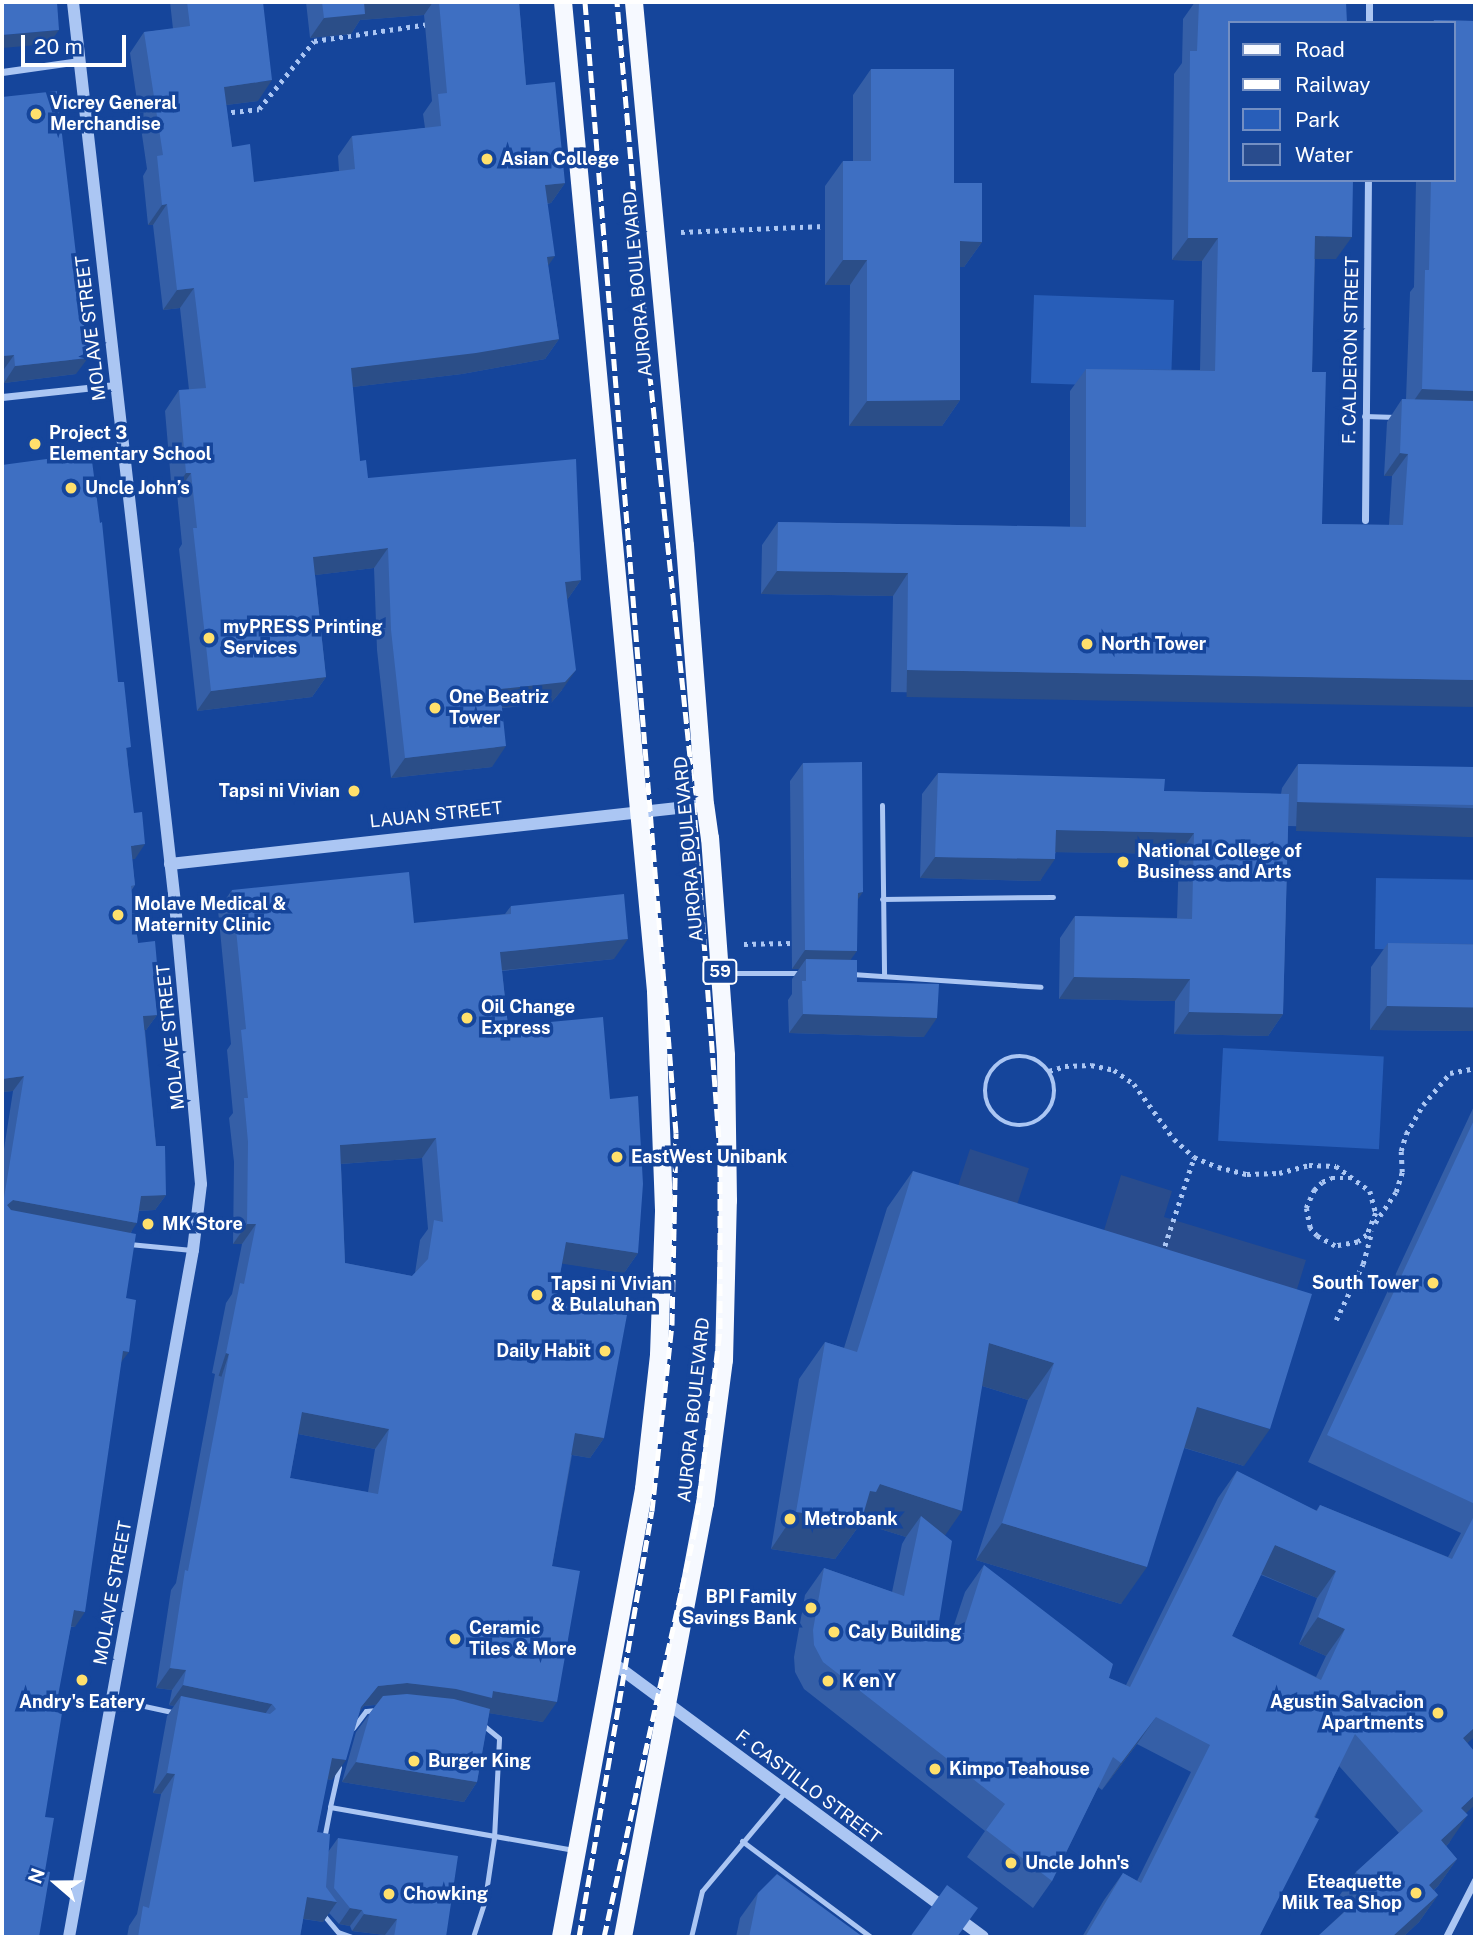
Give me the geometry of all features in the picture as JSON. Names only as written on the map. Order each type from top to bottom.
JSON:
[{"type":"main road","points":[[561,1937],[575,1850],[614,1663],[644,1489],[659,1355],[664,1210],[656,991],[563,2]]},
{"type":"main road","name":"AURORA BOULEVARD","points":[[623,1937],[705,1504],[724,1360],[728,1125],[710,839],[634,2]]},
{"type":"street","name":"MOLAVE STREET","points":[[69,1937],[193,1250],[200,1172],[170,864],[73,2]]},
{"type":"street","points":[[1368,2],[1368,21]]},
{"type":"street","points":[[2,72],[79,61]]},
{"type":"street","name":"F. CALDERON STREET","points":[[1366,520],[1364,416],[1368,182]]},
{"type":"street","points":[[2,397],[116,385]]},
{"type":"street","name":"LAUAN STREET","points":[[170,864],[705,805]]},
{"type":"street","name":"F. CASTILLO STREET","points":[[614,1663],[983,1937]]},
{"type":"street","points":[[1447,1937],[1475,1881]]},
{"type":"lane","points":[[1364,416],[1406,417]]},
{"type":"lane","points":[[882,805],[884,975]]},
{"type":"lane","points":[[882,899],[1053,897]]},
{"type":"lane","points":[[720,973],[815,974]]},
{"type":"lane","points":[[843,974],[1041,987]]},
{"type":"lane","points":[[116,1241],[193,1250]]},
{"type":"lane","points":[[112,1699],[190,1716]]},
{"type":"lane","points":[[351,1730],[366,1712],[379,1710]]},
{"type":"lane","points":[[471,1722],[482,1725],[499,1738],[494,1838],[485,1899],[473,1937]]},
{"type":"lane","points":[[322,1847],[344,1754]]},
{"type":"lane","points":[[691,1937],[702,1891],[785,1792]]},
{"type":"lane","points":[[330,1807],[494,1838],[539,1842],[575,1850]]},
{"type":"lane","points":[[742,1841],[871,1937]]},
{"type":"lane","points":[[317,1907],[338,1932],[352,1937]]},
{"type":"path","points":[[219,113],[259,109],[314,41],[433,24]]},
{"type":"path","points":[[86,129],[153,121]]},
{"type":"path","points":[[715,229],[825,226]]},
{"type":"path","points":[[772,943],[792,943]]},
{"type":"path","points":[[1021,1056],[1031,1058],[1049,1071],[1055,1093],[1046,1115],[1037,1122],[1015,1126],[995,1116],[990,1108],[986,1088],[993,1069],[1001,1062],[1021,1056]]},
{"type":"path","points":[[1049,1071],[1065,1066],[1091,1065],[1114,1070],[1134,1084],[1174,1139],[1194,1157],[1247,1174],[1279,1173],[1309,1165],[1336,1166],[1370,1191],[1376,1213],[1363,1264],[1336,1320]]},
{"type":"path","points":[[1352,1178],[1331,1178],[1314,1189],[1307,1208],[1311,1228],[1325,1242],[1347,1246],[1367,1235],[1396,1192],[1406,1135],[1423,1105],[1450,1073],[1475,1069]]},
{"type":"path","points":[[1161,1258],[1194,1157]]},
{"type":"green space","points":[[1034,295],[1174,300],[1171,388],[1031,383]]},
{"type":"green space","points":[[1376,878],[1475,880],[1474,951],[1375,949]]},
{"type":"green space","points":[[1223,1048],[1384,1056],[1379,1149],[1218,1141]]},
{"type":"water","points":[[970,1149],[1029,1168],[1013,1218],[954,1198]]},
{"type":"water","points":[[1121,1175],[1172,1191],[1164,1217],[1306,1260],[1290,1312],[1097,1253]]},
{"type":"building","points":[[2,2],[57,2],[59,30],[2,35]]},
{"type":"building","points":[[187,2],[263,2],[272,80],[224,87],[232,147],[250,144],[254,182],[355,169],[352,136],[441,126],[438,94],[447,93],[439,2],[519,2],[526,85],[555,82],[565,183],[545,185],[555,256],[547,257],[559,339],[476,353],[351,368],[360,461],[366,460],[368,478],[576,459],[581,580],[565,582],[576,670],[565,682],[500,689],[506,746],[405,758],[391,630],[388,548],[313,557],[326,677],[211,691],[193,528],[197,528],[191,473],[186,473],[179,390],[206,388],[194,288],[177,290],[167,204],[162,205],[157,156],[163,155],[144,32],[190,26]]},
{"type":"building","points":[[322,2],[364,2],[365,14],[324,18]]},
{"type":"building","points":[[1199,2],[1346,2],[1347,21],[1228,21],[1228,182],[1353,182],[1352,237],[1315,236],[1312,372],[1326,372],[1322,524],[1403,525],[1408,454],[1400,453],[1402,399],[1475,401],[1475,680],[907,670],[908,573],[777,571],[778,522],[1086,527],[1086,369],[1215,371],[1218,238],[1188,238],[1190,51],[1197,51]]},
{"type":"building","points":[[1434,20],[1475,21],[1475,391],[1422,389],[1425,270],[1429,270],[1431,182],[1456,182],[1456,21]]},
{"type":"building","points":[[871,69],[954,69],[954,183],[982,183],[982,242],[960,241],[960,400],[867,401],[867,260],[843,260],[843,161],[871,161]]},
{"type":"building","points":[[57,91],[88,358],[15,366],[14,355],[2,356],[2,97]]},
{"type":"building","points":[[91,453],[100,523],[102,522],[118,682],[124,682],[131,747],[126,748],[134,813],[142,812],[145,844],[131,846],[135,885],[131,886],[138,943],[155,941],[158,975],[153,976],[157,1015],[143,1016],[156,1146],[165,1146],[166,1195],[141,1196],[137,1223],[13,1200],[7,1205],[11,1210],[136,1234],[126,1298],[136,1300],[129,1352],[123,1351],[85,1612],[74,1610],[55,1712],[62,1713],[45,1817],[54,1818],[45,1871],[50,1872],[39,1937],[2,1937],[2,1210],[24,1076],[2,1079],[2,465]]},
{"type":"building","points":[[862,762],[863,892],[858,893],[857,951],[805,950],[803,763]]},
{"type":"building","points":[[1298,764],[1475,767],[1474,805],[1297,802]]},
{"type":"building","points":[[938,773],[1165,779],[1164,791],[1289,794],[1283,1014],[1189,1012],[1190,979],[1074,977],[1075,916],[1192,919],[1194,833],[1056,830],[1055,859],[935,857]]},
{"type":"building","points":[[409,872],[414,923],[511,914],[511,906],[624,894],[628,939],[500,952],[508,1026],[603,1017],[610,1099],[638,1096],[643,1184],[638,1253],[566,1242],[555,1302],[627,1315],[604,1438],[575,1433],[552,1566],[580,1571],[557,1702],[493,1691],[492,1698],[456,1689],[407,1683],[378,1686],[361,1707],[346,1760],[332,1758],[317,1832],[330,1834],[326,1887],[337,1902],[307,1897],[300,1937],[138,1937],[143,1906],[149,1908],[175,1774],[167,1773],[181,1696],[270,1714],[276,1709],[272,1704],[183,1685],[186,1670],[170,1668],[185,1570],[188,1571],[229,1354],[226,1353],[240,1283],[244,1284],[256,1224],[247,1224],[248,1142],[244,1098],[248,1098],[241,1030],[246,1029],[232,890]],"holes":[[[436,1138],[443,1222],[434,1220],[428,1259],[412,1276],[345,1263],[340,1145]],[[302,1412],[389,1429],[378,1494],[290,1478]]]},
{"type":"building","points":[[1388,943],[1475,945],[1474,1008],[1387,1006]]},
{"type":"building","points":[[806,959],[857,960],[857,982],[939,984],[937,1018],[803,1014],[802,981],[806,981]]},
{"type":"building","name":"South Tower","points":[[1475,1118],[1473,1481],[1475,1479],[1475,1504],[1327,1435]]},
{"type":"building","points":[[913,1171],[1312,1294],[1270,1429],[1197,1407],[1147,1567],[1002,1523],[1054,1363],[989,1343],[962,1511],[880,1484],[876,1492],[870,1491],[861,1522],[796,1512],[825,1342],[857,1352]]},
{"type":"building","points":[[1237,1471],[1317,1511],[1320,1505],[1452,1559],[1475,1514],[1475,1727],[1463,1738],[1475,1752],[1475,1795],[1461,1808],[1468,1815],[1441,1840],[1457,1859],[1429,1885],[1438,1895],[1394,1935],[1395,1937],[1317,1937],[1371,1888],[1356,1872],[1423,1811],[1355,1734],[1314,1817],[1319,1819],[1259,1937],[1085,1937],[1123,1873],[1141,1883],[1210,1745],[1156,1717],[1121,1763],[1113,1757],[1052,1881],[986,1830],[1005,1804],[823,1662],[814,1645],[813,1630],[824,1568],[904,1596],[921,1516],[952,1541],[937,1634],[960,1640],[984,1565],[1113,1664],[1109,1678],[1130,1687]],"holes":[[[1275,1545],[1336,1571],[1318,1617],[1345,1629],[1321,1680],[1232,1636]]]},
{"type":"building","points":[[407,1694],[454,1699],[490,1709],[477,1782],[356,1762],[370,1713],[383,1696]]},
{"type":"building","name":"Chowking","points":[[338,1838],[458,1856],[446,1937],[394,1937],[397,1919],[364,1914],[362,1910],[350,1908],[334,1888]]},
{"type":"building","points":[[777,1874],[863,1937],[749,1937],[758,1893]]},
{"type":"building","points":[[947,1885],[978,1908],[957,1937],[910,1937]]},
{"type":"railway","points":[[579,1937],[652,1511],[672,1325],[676,1133],[585,2]]},
{"type":"railway","points":[[604,1937],[695,1531],[720,1329],[720,1154],[690,757],[647,345],[617,2]]},
{"type":"place","name":"Vicrey General Merchandise","points":[[36,114]]},
{"type":"place","name":"Asian College","points":[[487,159]]},
{"type":"place","name":"Project 3 Elementary School","points":[[35,444]]},
{"type":"place","name":"Uncle John’s","points":[[71,488]]},
{"type":"place","name":"myPRESS Printing Services","points":[[209,638]]},
{"type":"place","name":"North Tower","points":[[1087,644]]},
{"type":"place","name":"One Beatriz Tower","points":[[435,708]]},
{"type":"place","name":"Tapsi ni Vivian","points":[[354,791]]},
{"type":"place","name":"National College of Business and Arts","points":[[1123,862]]},
{"type":"place","name":"Molave Medical & Maternity Clinic","points":[[118,915]]},
{"type":"place","name":"Oil Change Express","points":[[467,1018]]},
{"type":"place","name":"EastWest Unibank","points":[[617,1157]]},
{"type":"place","name":"MK Store","points":[[148,1224]]},
{"type":"place","name":"South Tower","points":[[1433,1283]]},
{"type":"place","name":"Tapsi ni Vivian & Bulaluhan","points":[[537,1295]]},
{"type":"place","name":"Daily Habit","points":[[605,1351]]},
{"type":"place","name":"Metrobank","points":[[790,1519]]},
{"type":"place","name":"BPI Family Savings Bank","points":[[811,1608]]},
{"type":"place","name":"Caly Building","points":[[834,1632]]},
{"type":"place","name":"Ceramic Tiles & More","points":[[455,1639]]},
{"type":"place","name":"Andry's Eatery","points":[[82,1680]]},
{"type":"place","name":"K en Y","points":[[828,1681]]},
{"type":"place","name":"Agustin Salvacion Apartments","points":[[1438,1713]]},
{"type":"place","name":"Burger King","points":[[414,1761]]},
{"type":"place","name":"Kimpo Teahouse","points":[[935,1769]]},
{"type":"place","name":"Uncle John's","points":[[1011,1863]]},
{"type":"place","name":"Eteaquette Milk Tea Shop","points":[[1416,1893]]},
{"type":"place","name":"Chowking","points":[[389,1894]]}]
